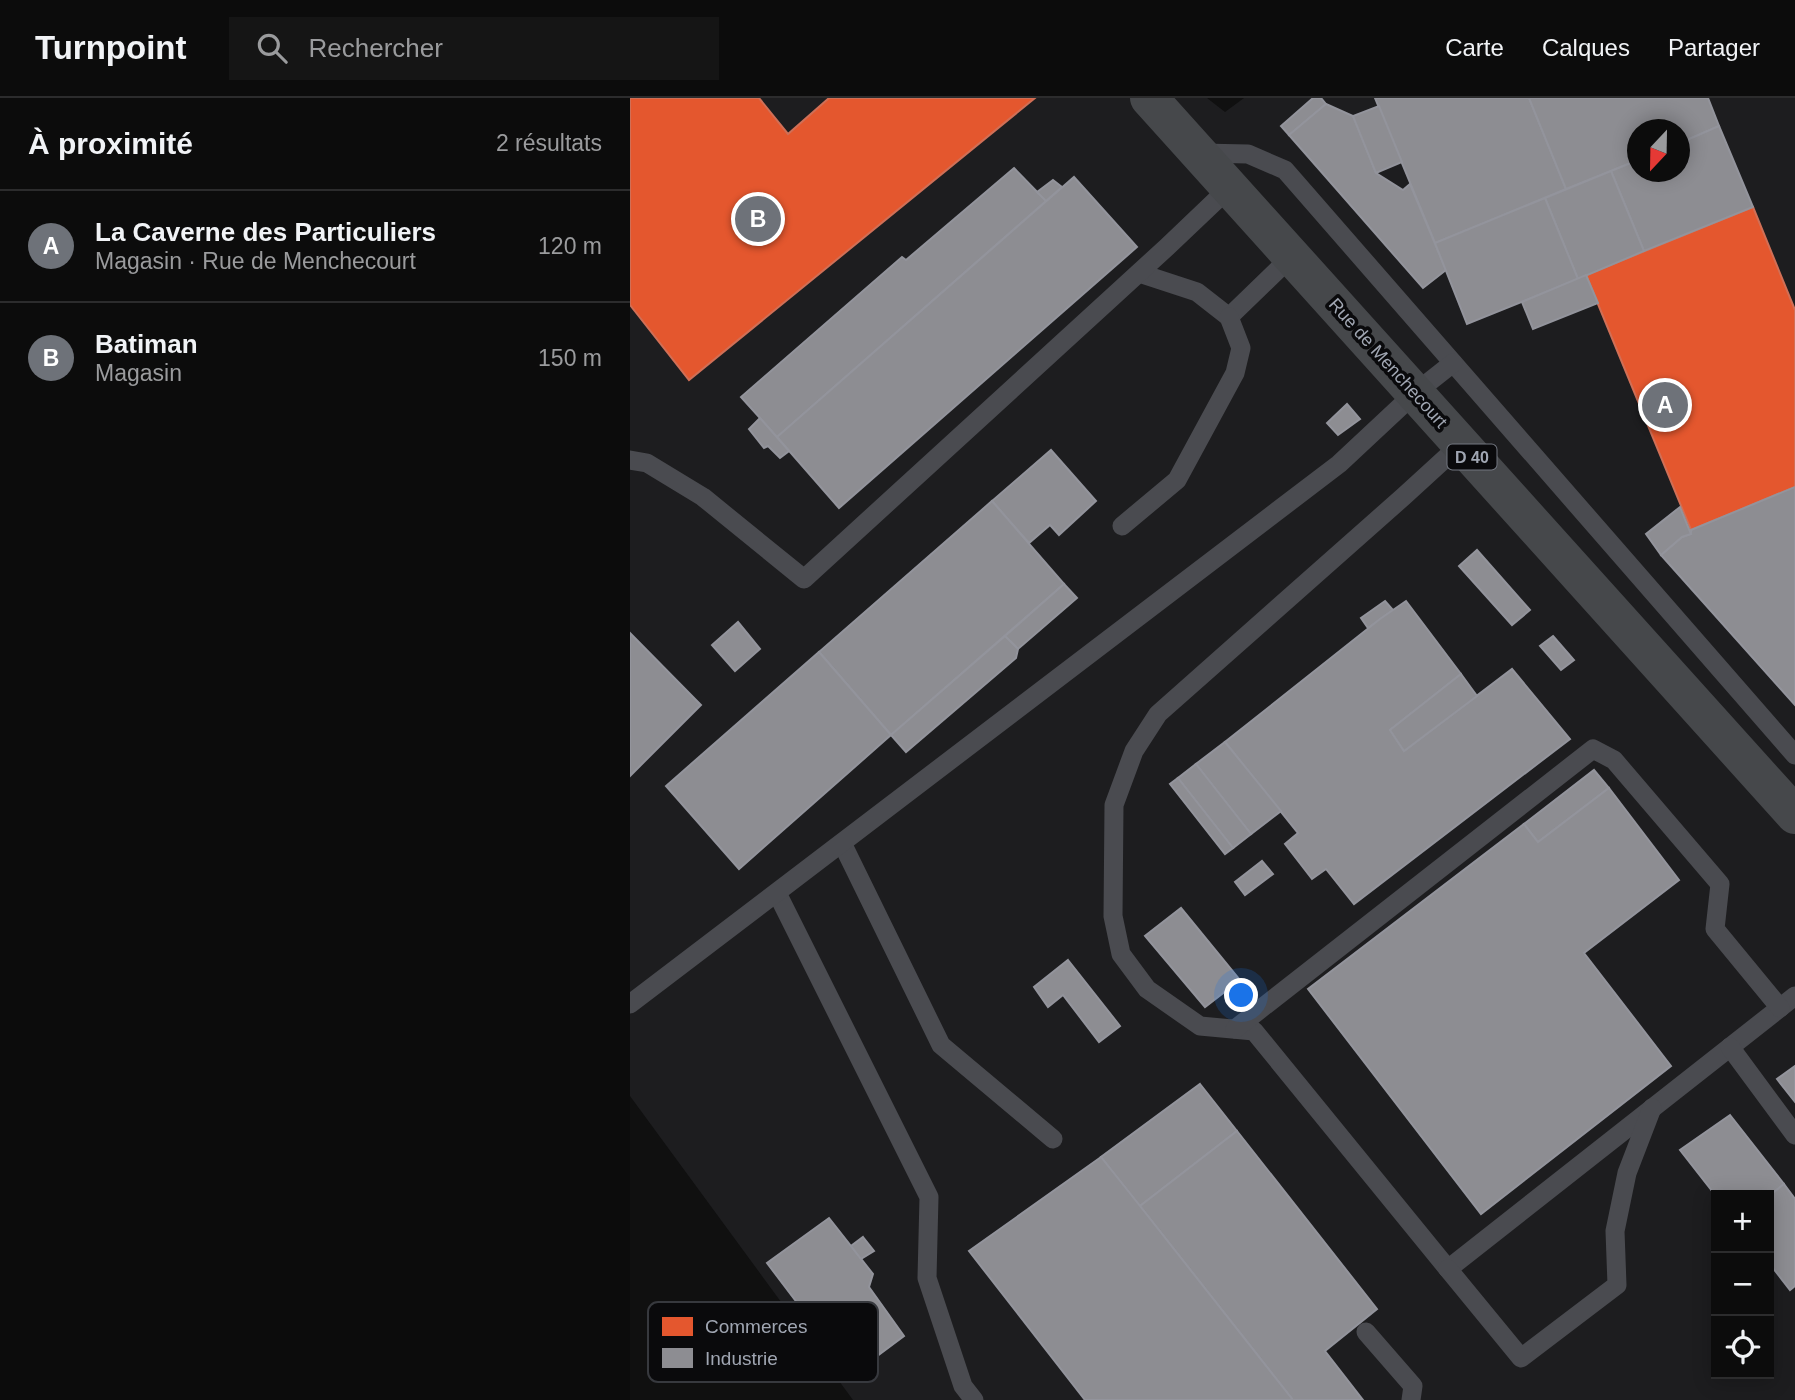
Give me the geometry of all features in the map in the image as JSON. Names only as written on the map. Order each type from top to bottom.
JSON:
[{"type":"main road","name":"Rue de Menchecourt","points":[[1149,98],[1795,815]]},
{"type":"lane","points":[[1200,153],[1248,154],[1285,170],[1795,755]]},
{"type":"lane","points":[[630,460],[647,463],[704,497],[804,579],[1230,187]]},
{"type":"lane","points":[[1229,317],[1292,256]]},
{"type":"lane","points":[[1122,526],[1177,480],[1236,373],[1241,348],[1229,317],[1197,292],[1139,273]]},
{"type":"lane","points":[[630,1004],[1339,464],[1415,393],[1453,363]]},
{"type":"lane","points":[[1461,444],[1158,714],[1134,751],[1114,805],[1113,916],[1121,954],[1147,989],[1200,1026],[1254,1031],[1521,1358],[1617,1286],[1615,1231],[1627,1173],[1652,1108]]},
{"type":"lane","points":[[1235,1029],[1593,748],[1614,760],[1720,884],[1715,929],[1788,1002],[1448,1269]]},
{"type":"lane","points":[[842,843],[941,1045],[1053,1139]]},
{"type":"lane","points":[[777,893],[929,1197],[927,1278],[963,1386],[974,1400]]},
{"type":"lane","points":[[1730,1047],[1795,1135]]},
{"type":"lane","points":[[1366,1332],[1413,1385],[1411,1400]]},
{"type":"shaded area","points":[[630,98],[1207,98],[1225,112],[1244,98],[1795,98],[1795,1400],[853,1400],[840,1382],[878,1382],[878,1302],[781,1302],[630,1096]]},
{"type":"building: Commerces","points":[[630,98],[759,98],[788,134],[829,98],[1035,98],[689,380],[630,305]]},
{"type":"building: Commerces","points":[[1753,207],[1795,310],[1795,487],[1691,530],[1586,275]]},
{"type":"building: Industrie","points":[[1313,98],[1321,98],[1326,104],[1289,135],[1281,126]]},
{"type":"building: Industrie","points":[[1375,98],[1529,98],[1566,189],[1435,243]]},
{"type":"building: Industrie","points":[[1529,98],[1708,98],[1719,126],[1690,139],[1690,119],[1627,119],[1627,164],[1566,189]]},
{"type":"building: Industrie","points":[[1326,104],[1353,116],[1376,173],[1403,190],[1410,184],[1446,270],[1423,288],[1289,135]]},
{"type":"building: Industrie","points":[[1379,106],[1402,162],[1376,173],[1353,116]]},
{"type":"building: Industrie","points":[[1719,126],[1753,207],[1644,251],[1611,171],[1627,164],[1627,182],[1690,182],[1690,139]]},
{"type":"building: Industrie","points":[[1014,168],[1046,201],[777,437],[741,397],[902,257],[906,260]]},
{"type":"building: Industrie","points":[[1611,171],[1644,251],[1578,279],[1545,198]]},
{"type":"building: Industrie","points":[[1074,177],[1137,247],[839,508],[777,437]]},
{"type":"building: Industrie","points":[[1053,180],[1062,187],[1046,201],[1037,192]]},
{"type":"building: Industrie","points":[[1545,198],[1578,279],[1467,324],[1435,243]]},
{"type":"building: Industrie","points":[[1586,275],[1598,303],[1533,329],[1522,302]]},
{"type":"building: Industrie","points":[[1347,404],[1360,419],[1338,435],[1327,423]]},
{"type":"building: Industrie","points":[[760,418],[789,451],[780,458],[768,446],[764,448],[749,429]]},
{"type":"building: Industrie","points":[[1051,450],[1096,501],[1059,535],[1050,525],[1029,543],[992,501]]},
{"type":"building: Industrie","points":[[1795,487],[1795,705],[1661,555],[1682,537],[1691,534],[1691,530]]},
{"type":"building: Industrie","points":[[992,501],[1064,584],[891,735],[819,652]]},
{"type":"building: Industrie","points":[[1680,507],[1691,534],[1682,537],[1661,555],[1646,534]]},
{"type":"building: Industrie","points":[[1477,550],[1530,610],[1512,625],[1459,566]]},
{"type":"building: Industrie","points":[[1064,584],[1077,598],[1018,649],[1005,636]]},
{"type":"building: Industrie","points":[[1385,601],[1393,610],[1368,628],[1361,618]]},
{"type":"building: Industrie","points":[[1406,601],[1461,674],[1390,730],[1404,751],[1512,669],[1570,739],[1354,904],[1326,869],[1312,879],[1285,844],[1298,833],[1225,742]]},
{"type":"building: Industrie","points":[[738,622],[760,649],[735,671],[712,645]]},
{"type":"building: Industrie","points":[[630,633],[701,705],[630,776]]},
{"type":"building: Industrie","points":[[1005,636],[1018,649],[1016,658],[906,752],[891,735]]},
{"type":"building: Industrie","points":[[1553,636],[1574,660],[1561,670],[1540,646]]},
{"type":"building: Industrie","points":[[819,652],[891,735],[739,869],[666,786]]},
{"type":"building: Industrie","points":[[1461,674],[1477,696],[1404,751],[1390,730]]},
{"type":"building: Industrie","points":[[1225,742],[1281,811],[1251,834],[1196,764]]},
{"type":"building: Industrie","points":[[1196,764],[1251,834],[1233,848],[1178,778]]},
{"type":"building: Industrie","points":[[1594,770],[1609,788],[1538,842],[1524,824]]},
{"type":"building: Industrie","points":[[1178,778],[1233,848],[1225,854],[1170,784]]},
{"type":"building: Industrie","points":[[1609,788],[1679,880],[1584,953],[1671,1066],[1481,1214],[1308,989],[1524,824],[1538,842]]},
{"type":"building: Industrie","points":[[1262,861],[1273,874],[1245,895],[1235,882]]},
{"type":"building: Industrie","points":[[1181,908],[1240,980],[1205,1007],[1145,936]]},
{"type":"building: Industrie","points":[[1068,960],[1120,1026],[1099,1042],[1063,995],[1048,1007],[1034,987]]},
{"type":"building: Industrie","points":[[1795,1066],[1795,1102],[1777,1079]]},
{"type":"building: Industrie","points":[[1200,1084],[1237,1131],[1140,1206],[1101,1157]]},
{"type":"building: Industrie","points":[[1730,1115],[1784,1184],[1774,1192],[1711,1190],[1680,1150]]},
{"type":"building: Industrie","points":[[1237,1131],[1377,1309],[1325,1351],[1363,1400],[1293,1400],[1140,1206]]},
{"type":"building: Industrie","points":[[1101,1157],[1293,1400],[1085,1400],[969,1251]]},
{"type":"building: Industrie","points":[[1784,1184],[1795,1199],[1795,1286],[1790,1290],[1774,1269],[1774,1192]]},
{"type":"building: Industrie","points":[[829,1218],[873,1274],[869,1287],[904,1336],[878,1355],[878,1302],[797,1302],[767,1263]]},
{"type":"building: Industrie","points":[[863,1237],[874,1251],[861,1259],[851,1246]]},
{"type":"place","name":"Batiman","points":[[758,219]]},
{"type":"place","name":"La Caverne des Particuliers","points":[[1665,405]]}]
